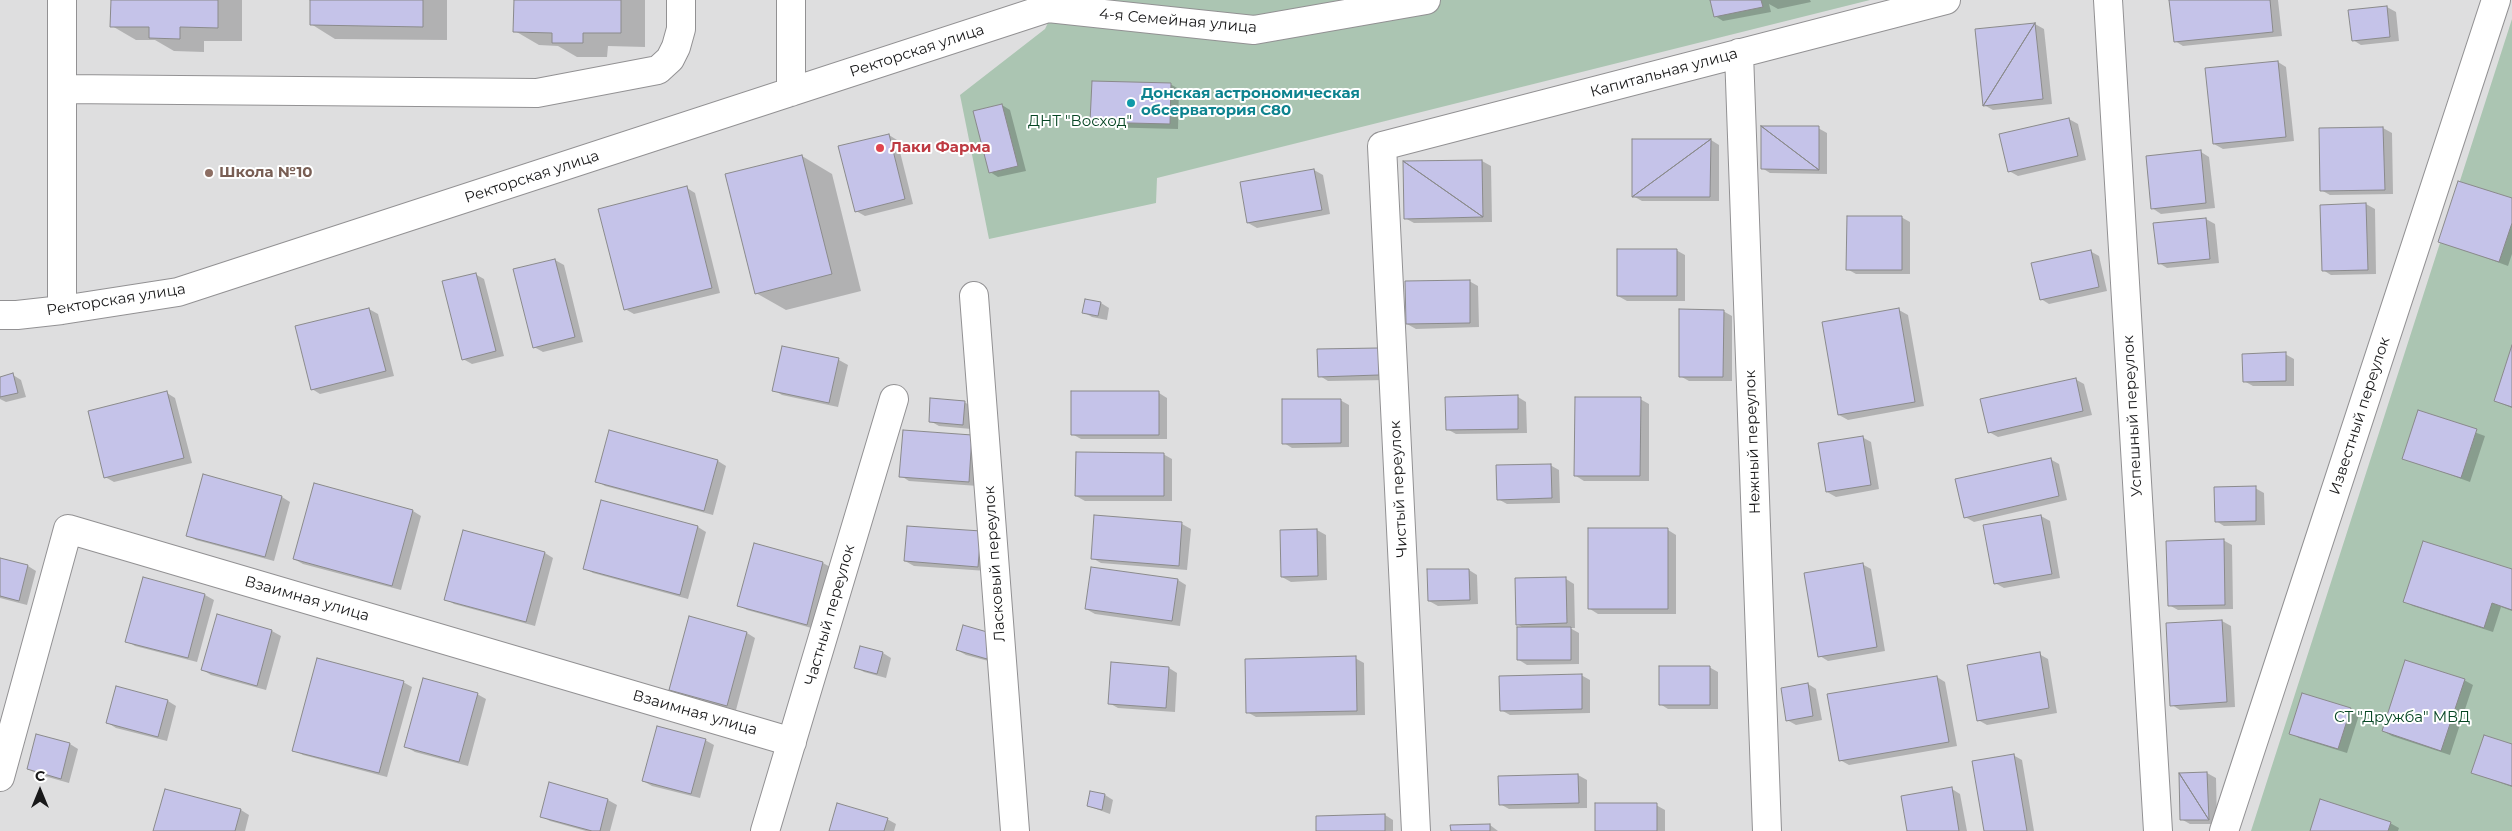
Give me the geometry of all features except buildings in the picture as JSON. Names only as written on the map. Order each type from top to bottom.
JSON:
[{"type":"street","points":[[62,0],[62,310]]},
{"type":"street","points":[[62,89],[537,93],[658,70],[670,59],[676,47],[681,28],[681,0]]},
{"type":"street","points":[[791,0],[791,92]]},
{"type":"street","name":"Ректорская улица","points":[[0,314],[17,315],[62,310],[178,292],[791,92],[1049,4],[1094,0]]},
{"type":"street","name":"4-я Семейная улица","points":[[1049,4],[1254,30],[1426,0]]},
{"type":"street","name":"Капитальная улица","points":[[1382,146],[1946,0]]},
{"type":"street","name":"Успешный переулок","points":[[2108,0],[2158,831]]},
{"type":"street","name":"Известный переулок","points":[[2224,831],[2496,0]]},
{"type":"street","name":"Нежный переулок","points":[[1739,53],[1767,831]]},
{"type":"street","name":"Чистый переулок","points":[[1382,146],[1416,831]]},
{"type":"street","name":"Ласковый переулок","points":[[974,296],[1015,831]]},
{"type":"street","name":"Частный переулок","points":[[765,831],[894,399]]},
{"type":"street","name":"Взаимная улица","points":[[0,777],[68,529],[792,742]]},
{"type":"green space","name":"ДНТ \"Восход\"","points":[[1059,0],[1870,0],[1157,178],[1156,203],[989,239],[960,95],[1045,29]]},
{"type":"green space","name":"СТ \"Дружба\" МВД","points":[[2512,19],[2512,831],[2251,831]]},
{"type":"place","name":"Донская астрономическая обсерватория C80","points":[[1131,103]]},
{"type":"place","name":"Лаки Фарма","points":[[880,148]]},
{"type":"place","name":"Школа №10","points":[[209,173]]}]
